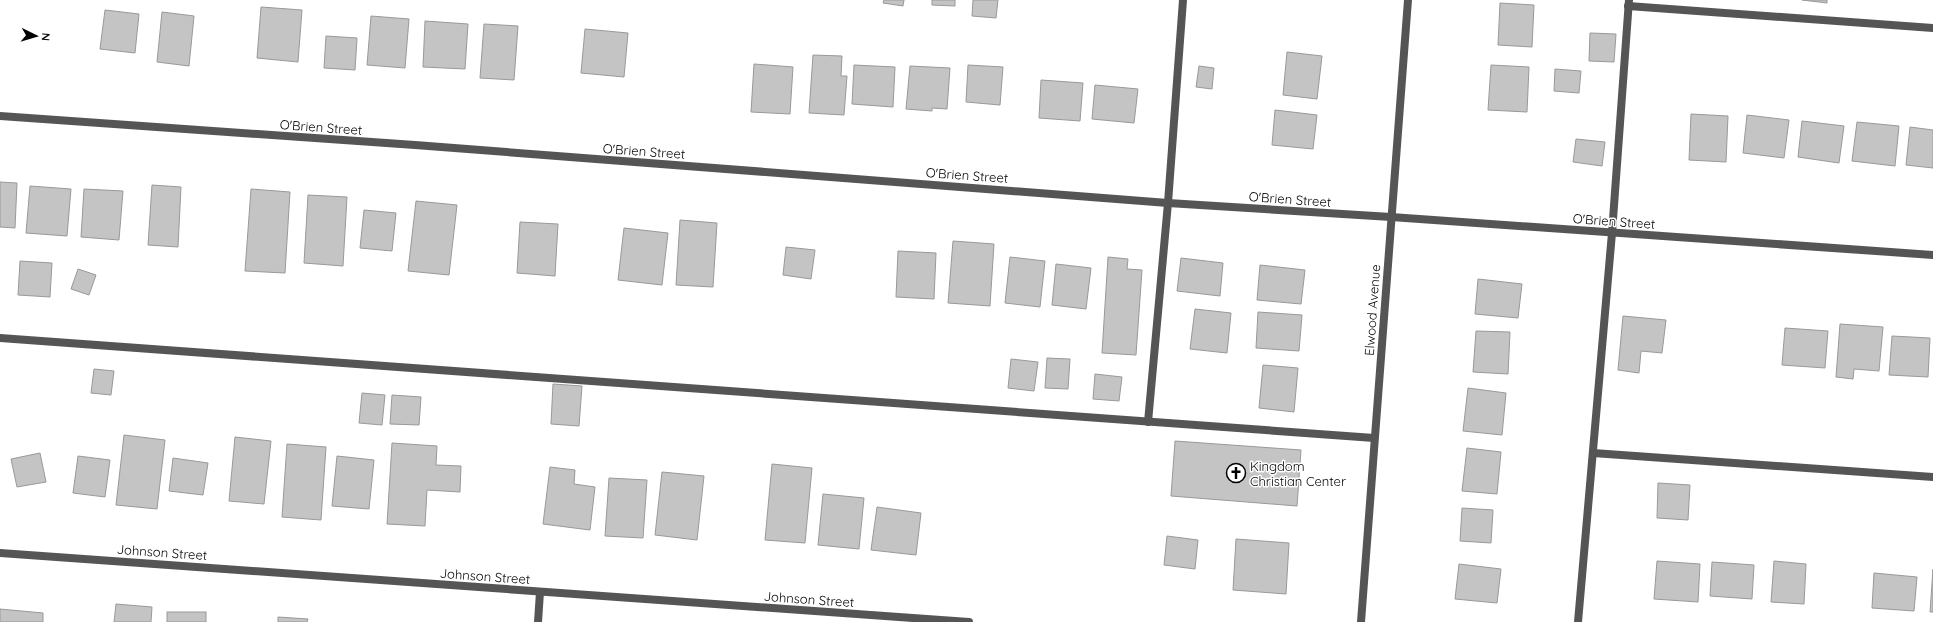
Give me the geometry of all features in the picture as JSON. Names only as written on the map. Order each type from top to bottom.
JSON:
[{"type":"street","points":[[1148,422],[1168,203],[1183,0]]},
{"type":"street","name":"Elwood Avenue","points":[[1361,622],[1408,0]]},
{"type":"street","points":[[1578,622],[1612,233],[1628,3],[1933,28]]},
{"type":"street","name":"O'Brien Street","points":[[0,116],[407,144],[1168,203],[1391,217],[1933,256]]},
{"type":"street","points":[[0,338],[1374,438]]},
{"type":"street","points":[[1592,453],[1933,477]]},
{"type":"street","name":"Johnson Street","points":[[0,553],[969,622]]},
{"type":"street","points":[[538,622],[540,592]]},
{"type":"building","points":[[884,0],[904,0],[903,6],[883,3]]},
{"type":"building","points":[[932,0],[955,0],[955,6],[932,5]]},
{"type":"building","points":[[973,0],[998,0],[996,18],[972,16]]},
{"type":"building","points":[[1802,0],[1827,0],[1827,3]]},
{"type":"building","points":[[1500,3],[1534,5],[1532,47],[1498,45]]},
{"type":"building","points":[[261,7],[302,10],[298,62],[257,58]]},
{"type":"building","points":[[105,10],[139,14],[135,53],[100,49]]},
{"type":"building","points":[[162,12],[194,16],[189,66],[157,62]]},
{"type":"building","points":[[371,16],[409,19],[405,68],[367,65]]},
{"type":"building","points":[[425,21],[468,24],[465,69],[423,67]]},
{"type":"building","points":[[484,24],[518,26],[514,80],[480,78]]},
{"type":"building","points":[[585,29],[628,33],[624,77],[581,73]]},
{"type":"building","points":[[1590,33],[1616,34],[1614,62],[1589,61]]},
{"type":"building","points":[[326,36],[357,38],[355,70],[324,68]]},
{"type":"building","points":[[1287,52],[1322,56],[1317,99],[1283,95]]},
{"type":"building","points":[[813,55],[842,56],[841,76],[847,76],[844,115],[809,113]]},
{"type":"building","points":[[754,64],[793,67],[790,114],[751,112]]},
{"type":"building","points":[[854,65],[895,67],[893,107],[852,104]]},
{"type":"building","points":[[968,65],[1003,67],[1000,105],[966,102]]},
{"type":"building","points":[[1491,65],[1529,67],[1527,112],[1488,110]]},
{"type":"building","points":[[910,66],[950,68],[947,109],[932,108],[932,111],[906,109]]},
{"type":"building","points":[[1199,66],[1214,68],[1212,89],[1196,87]]},
{"type":"building","points":[[1555,69],[1581,71],[1579,93],[1554,91]]},
{"type":"building","points":[[1041,80],[1083,83],[1080,121],[1039,118]]},
{"type":"building","points":[[1095,85],[1138,89],[1134,123],[1092,119]]},
{"type":"building","points":[[1275,110],[1317,115],[1313,149],[1272,145]]},
{"type":"building","points":[[1691,114],[1728,116],[1726,162],[1689,160]]},
{"type":"building","points":[[1747,115],[1789,120],[1784,158],[1743,153]]},
{"type":"building","points":[[1802,121],[1844,126],[1839,163],[1798,157]]},
{"type":"building","points":[[1857,122],[1899,126],[1895,166],[1852,161]]},
{"type":"building","points":[[1910,127],[1933,130],[1933,168],[1906,165]]},
{"type":"building","points":[[1576,139],[1605,142],[1602,166],[1573,162]]},
{"type":"building","points":[[0,182],[17,183],[15,228],[0,227]]},
{"type":"building","points":[[152,185],[181,187],[178,247],[148,245]]},
{"type":"building","points":[[30,186],[71,189],[67,236],[26,233]]},
{"type":"building","points":[[84,189],[123,191],[119,240],[81,237]]},
{"type":"building","points":[[251,189],[290,192],[285,273],[245,271]]},
{"type":"building","points":[[308,195],[347,197],[343,266],[304,263]]},
{"type":"building","points":[[416,201],[457,205],[449,275],[408,271]]},
{"type":"building","points":[[364,210],[396,213],[392,251],[360,248]]},
{"type":"building","points":[[680,220],[717,223],[713,287],[676,285]]},
{"type":"building","points":[[520,222],[558,224],[555,276],[517,273]]},
{"type":"building","points":[[624,228],[668,233],[662,285],[618,280]]},
{"type":"building","points":[[953,241],[994,244],[990,306],[948,303]]},
{"type":"building","points":[[786,247],[815,250],[811,279],[783,275]]},
{"type":"building","points":[[898,251],[936,253],[934,299],[896,297]]},
{"type":"building","points":[[1010,257],[1045,261],[1040,307],[1005,303]]},
{"type":"building","points":[[1108,257],[1128,259],[1127,269],[1142,270],[1136,355],[1102,353]]},
{"type":"building","points":[[1181,258],[1223,263],[1220,296],[1177,291]]},
{"type":"building","points":[[20,261],[52,263],[50,297],[18,295]]},
{"type":"building","points":[[1056,264],[1091,268],[1086,309],[1052,305]]},
{"type":"building","points":[[1260,265],[1305,270],[1301,304],[1257,300]]},
{"type":"building","points":[[78,269],[96,275],[89,295],[71,289]]},
{"type":"building","points":[[1478,279],[1522,284],[1518,318],[1475,314]]},
{"type":"building","points":[[1195,309],[1231,313],[1227,353],[1190,349]]},
{"type":"building","points":[[1258,312],[1302,315],[1299,351],[1256,348]]},
{"type":"building","points":[[1623,316],[1666,320],[1662,353],[1641,351],[1639,373],[1618,370]]},
{"type":"building","points":[[1840,324],[1883,327],[1879,371],[1854,369],[1853,379],[1836,377]]},
{"type":"building","points":[[1785,328],[1828,331],[1825,368],[1782,365]]},
{"type":"building","points":[[1476,331],[1510,332],[1508,374],[1473,372]]},
{"type":"building","points":[[1892,336],[1930,338],[1928,377],[1889,375]]},
{"type":"building","points":[[1047,358],[1070,359],[1068,389],[1045,388]]},
{"type":"building","points":[[1011,359],[1038,362],[1034,391],[1008,388]]},
{"type":"building","points":[[1263,365],[1298,368],[1294,412],[1259,408]]},
{"type":"building","points":[[94,369],[114,371],[111,395],[91,393]]},
{"type":"building","points":[[1095,374],[1122,377],[1119,401],[1093,399]]},
{"type":"building","points":[[553,384],[582,386],[579,426],[551,424]]},
{"type":"building","points":[[1468,388],[1506,393],[1502,435],[1463,431]]},
{"type":"building","points":[[362,393],[385,395],[382,425],[359,423]]},
{"type":"building","points":[[392,395],[421,397],[419,425],[390,424]]},
{"type":"building","points":[[124,435],[165,440],[157,509],[116,505]]},
{"type":"building","points":[[235,437],[271,441],[264,504],[229,501]]},
{"type":"building","name":"Kingdom Christian Center","points":[[1175,441],[1301,450],[1297,506],[1171,496]]},
{"type":"building","points":[[392,443],[437,446],[436,465],[461,466],[460,492],[427,490],[425,526],[387,524]]},
{"type":"building","points":[[287,444],[326,447],[321,520],[282,517]]},
{"type":"building","points":[[1467,448],[1501,452],[1497,494],[1462,491]]},
{"type":"building","points":[[40,453],[46,482],[17,487],[11,459]]},
{"type":"building","points":[[78,456],[110,460],[105,497],[73,493]]},
{"type":"building","points":[[337,456],[374,460],[369,509],[332,506]]},
{"type":"building","points":[[173,458],[208,463],[203,495],[169,491]]},
{"type":"building","points":[[772,464],[812,468],[805,543],[765,540]]},
{"type":"building","points":[[550,467],[575,470],[574,484],[595,487],[590,530],[543,524]]},
{"type":"building","points":[[662,472],[704,476],[697,540],[655,535]]},
{"type":"building","points":[[609,478],[647,480],[643,538],[605,536]]},
{"type":"building","points":[[1658,483],[1690,485],[1688,520],[1657,518]]},
{"type":"building","points":[[823,494],[864,498],[859,549],[818,545]]},
{"type":"building","points":[[877,507],[921,513],[916,555],[871,550]]},
{"type":"building","points":[[1462,508],[1493,510],[1491,543],[1460,541]]},
{"type":"building","points":[[1167,536],[1198,540],[1195,569],[1164,565]]},
{"type":"building","points":[[1236,539],[1289,543],[1286,594],[1233,590]]},
{"type":"building","points":[[1657,561],[1700,564],[1698,602],[1654,599]]},
{"type":"building","points":[[1774,561],[1806,564],[1804,604],[1771,602]]},
{"type":"building","points":[[1712,562],[1754,565],[1752,599],[1710,596]]},
{"type":"building","points":[[1459,564],[1501,569],[1497,603],[1455,599]]},
{"type":"building","points":[[1933,569],[1933,612],[1930,612]]},
{"type":"building","points":[[1874,573],[1917,577],[1914,611],[1872,608]]},
{"type":"building","points":[[116,604],[152,607],[151,622],[114,622]]},
{"type":"building","points":[[0,609],[43,613],[43,622],[0,622]]},
{"type":"building","points":[[167,612],[206,612],[206,622],[167,622]]},
{"type":"building","points":[[278,617],[308,619],[307,622],[278,622]]},
{"type":"place","name":"Kingdom Christian Center","points":[[1236,473]]}]
